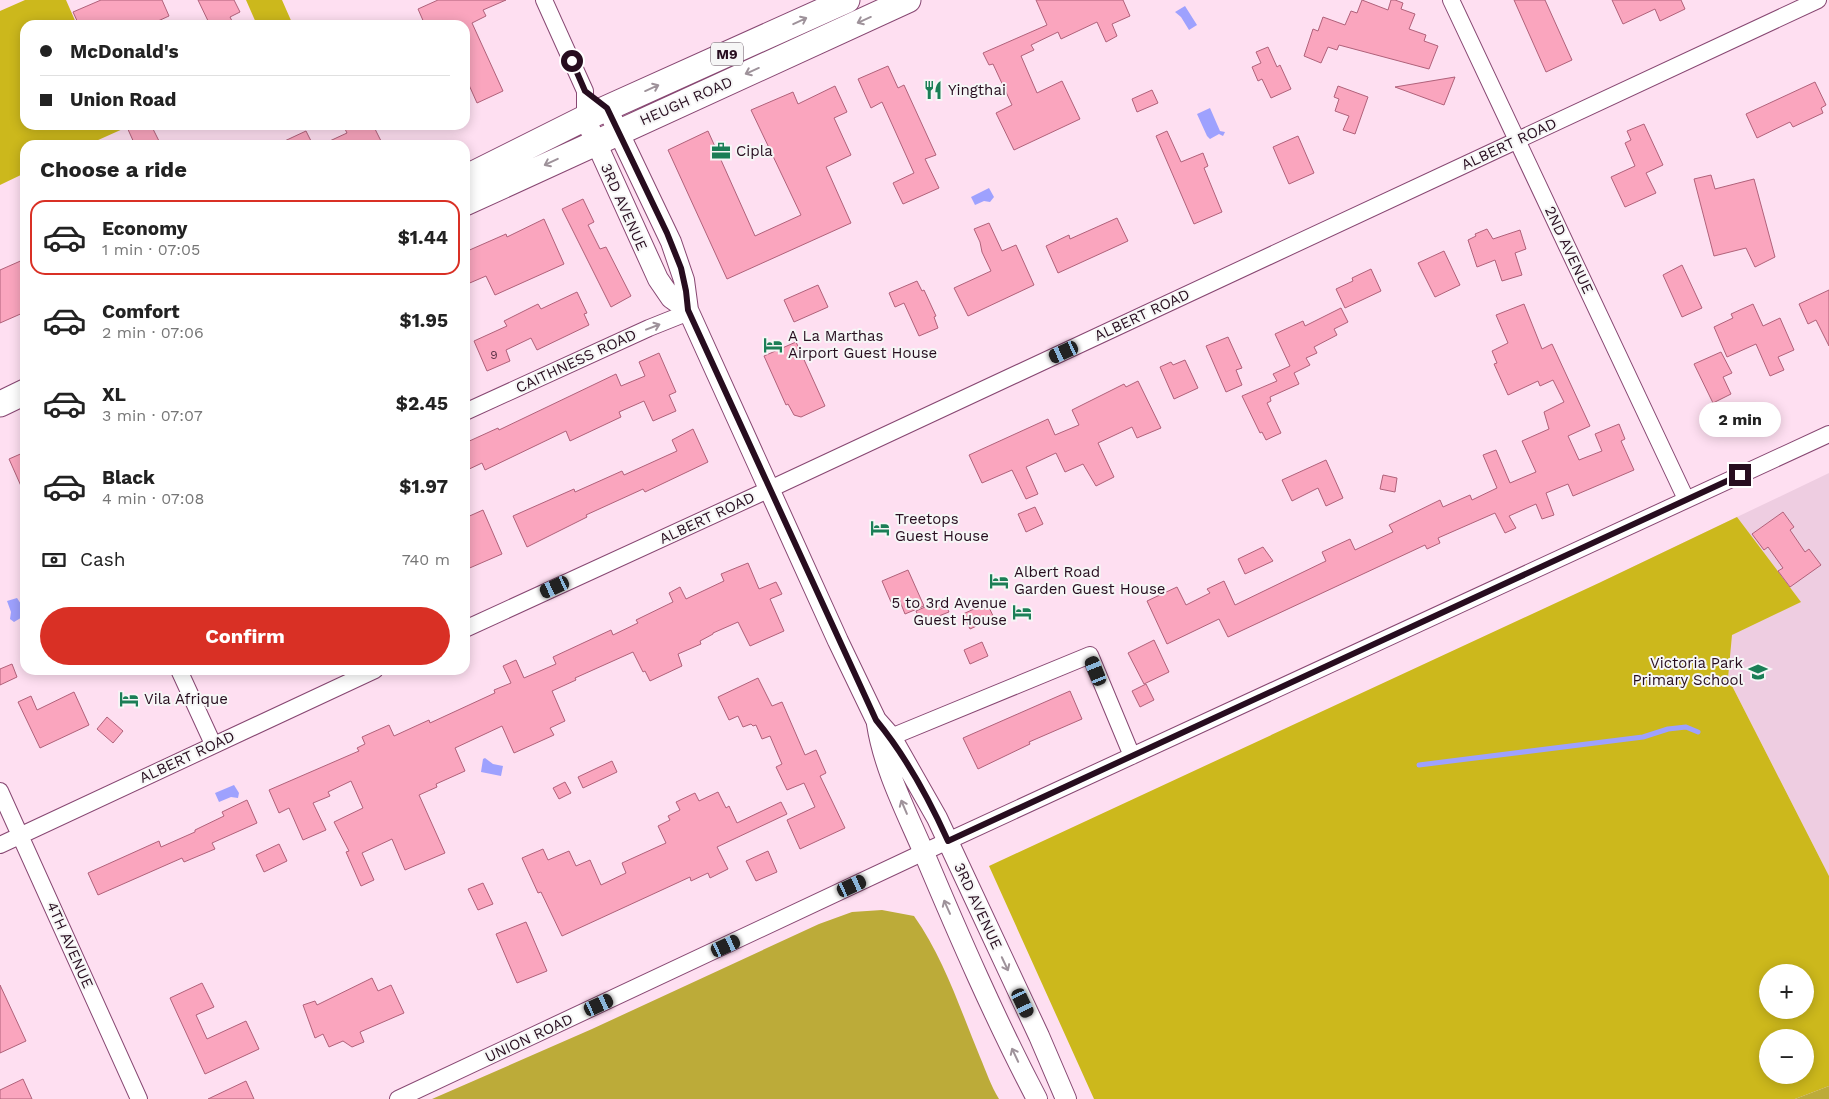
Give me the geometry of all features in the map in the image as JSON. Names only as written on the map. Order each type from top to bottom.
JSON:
[{"type":"main road","name":"HEUGH ROAD","points":[[470,176],[585,118],[847,0]]},
{"type":"main road","name":"HEUGH ROAD","points":[[470,201],[908,0]]},
{"type":"main road","points":[[0,404],[20,394]]},
{"type":"street","name":"3RD AVENUE","points":[[544,0],[585,91],[585,118],[658,279],[671,298],[688,311]]},
{"type":"street","name":"2ND AVENUE","points":[[1451,0],[1686,499]]},
{"type":"street","name":"ALBERT ROAD","points":[[470,626],[770,489],[1818,0]]},
{"type":"street","name":"3RD AVENUE","points":[[585,91],[607,108],[674,251],[684,280],[688,311],[876,720],[882,752],[891,775],[960,936],[1036,1099]]},
{"type":"street","name":"CAITHNESS ROAD","points":[[470,410],[688,311]]},
{"type":"street","name":"UNION ROAD","points":[[398,1099],[924,852],[1829,434]]},
{"type":"street","points":[[890,737],[1090,655],[1132,756]]},
{"type":"street","points":[[181,675],[213,744]]},
{"type":"street","name":"ALBERT ROAD","points":[[0,845],[364,675]]},
{"type":"street","name":"3RD AVENUE","points":[[876,720],[890,737],[938,818],[1039,1036],[1066,1099]]},
{"type":"street","name":"4TH AVENUE","points":[[0,791],[139,1099]]},
{"type":"shaded area","points":[[25,0],[66,0],[75,20],[20,20],[20,130],[121,130],[98,140],[20,140],[20,175],[0,185],[0,11]]},
{"type":"shaded area","points":[[246,0],[282,0],[291,20],[255,20]]},
{"type":"shaded area","name":"Victoria Park Primary School","points":[[1829,473],[1829,876],[1728,678],[1601,582]]},
{"type":"shaded area","points":[[1737,517],[1801,602],[1732,635],[1728,678],[1829,876],[1829,1086],[1795,1099],[1094,1099],[989,866]]},
{"type":"shaded area","points":[[882,910],[914,916],[925,932],[951,984],[999,1099],[432,1099],[592,1029],[819,924],[852,912]]},
{"type":"shaded area","points":[[1829,1086],[1829,1099],[1795,1099]]},
{"type":"water","points":[[1185,6],[1197,25],[1189,30],[1181,17],[1175,12]]},
{"type":"water","points":[[1210,108],[1220,131],[1225,132],[1223,136],[1219,134],[1210,139],[1197,114]]},
{"type":"water","points":[[989,188],[994,197],[990,202],[984,201],[975,205],[971,197]]},
{"type":"water","points":[[17,598],[20,602],[20,618],[14,622],[10,619],[11,612],[7,601]]},
{"type":"water","points":[[485,758],[493,764],[503,766],[501,776],[481,772],[483,759]]},
{"type":"water","points":[[234,785],[239,793],[238,798],[231,797],[219,802],[215,793]]},
{"type":"building","points":[[101,0],[162,0],[169,16],[160,20],[77,20],[73,12]]},
{"type":"building","points":[[198,0],[234,0],[240,12],[230,17],[232,20],[208,20]]},
{"type":"building","points":[[438,0],[506,0],[483,10],[486,16],[472,23],[503,91],[477,103],[470,87],[470,20],[423,20],[418,9]]},
{"type":"building","points":[[1036,0],[1123,0],[1130,16],[1112,24],[1117,36],[1106,42],[1097,22],[1061,39],[1058,32],[1031,45],[1034,50],[1021,56],[1037,93],[1062,81],[1080,119],[1014,150],[996,113],[1012,105],[993,64],[989,65],[983,53],[1047,25]]},
{"type":"building","points":[[1362,0],[1388,10],[1391,0],[1395,0],[1403,3],[1401,9],[1415,14],[1409,29],[1426,35],[1424,41],[1438,46],[1429,69],[1339,45],[1337,50],[1328,47],[1321,63],[1304,56],[1313,29],[1318,31],[1323,17],[1345,25],[1351,11],[1357,13]]},
{"type":"building","points":[[1514,0],[1545,0],[1572,60],[1546,72]]},
{"type":"building","points":[[1612,0],[1681,0],[1685,9],[1660,21],[1655,9],[1623,24]]},
{"type":"building","points":[[1268,47],[1277,67],[1280,65],[1291,89],[1271,98],[1262,79],[1258,81],[1252,67],[1261,63],[1256,52]]},
{"type":"building","points":[[888,66],[898,88],[904,85],[936,155],[925,159],[939,188],[903,204],[893,183],[914,173],[882,102],[871,108],[858,79]]},
{"type":"building","points":[[1455,77],[1444,105],[1395,87]]},
{"type":"building","points":[[1815,82],[1826,105],[1821,108],[1823,113],[1793,127],[1790,122],[1757,138],[1746,114]]},
{"type":"building","points":[[835,86],[847,112],[834,118],[851,155],[826,167],[851,223],[727,279],[668,150],[708,131],[755,236],[801,215],[751,110],[793,92],[798,104]]},
{"type":"building","points":[[1338,86],[1368,97],[1355,134],[1343,130],[1349,116],[1335,111],[1339,99],[1334,97]]},
{"type":"building","points":[[1152,90],[1158,103],[1137,112],[1132,99]]},
{"type":"building","points":[[1644,124],[1663,165],[1646,173],[1656,193],[1625,207],[1611,177],[1635,166],[1625,143],[1631,140],[1627,131]]},
{"type":"building","points":[[128,130],[154,130],[158,140],[133,140]]},
{"type":"building","points":[[346,130],[376,130],[380,140],[332,140],[347,133]]},
{"type":"building","points":[[306,131],[310,140],[287,140]]},
{"type":"building","points":[[1167,131],[1181,162],[1203,153],[1208,166],[1204,168],[1222,212],[1194,224],[1156,136]]},
{"type":"building","points":[[1298,136],[1314,173],[1289,184],[1273,147]]},
{"type":"building","points":[[1711,175],[1715,189],[1754,179],[1775,257],[1755,267],[1746,248],[1714,256],[1694,179]]},
{"type":"building","points":[[583,199],[594,222],[588,225],[600,249],[606,247],[631,296],[611,307],[562,209]]},
{"type":"building","points":[[1117,218],[1128,241],[1058,273],[1046,246],[1069,235],[1070,239]]},
{"type":"building","points":[[544,219],[564,264],[495,295],[486,276],[470,283],[470,250],[506,234],[507,237]]},
{"type":"building","points":[[989,223],[1002,251],[1016,245],[1034,285],[968,316],[954,288],[991,271],[974,229]]},
{"type":"building","points":[[1487,229],[1493,239],[1520,230],[1526,249],[1515,253],[1522,275],[1502,281],[1495,260],[1477,267],[1468,240],[1476,236],[1475,234]]},
{"type":"building","points":[[1444,251],[1460,285],[1435,297],[1418,263]]},
{"type":"building","points":[[20,261],[20,314],[0,323],[0,270]]},
{"type":"building","points":[[1682,265],[1702,308],[1682,317],[1663,275]]},
{"type":"building","points":[[1371,269],[1381,291],[1345,308],[1336,289],[1353,281],[1352,278]]},
{"type":"building","points":[[917,281],[922,291],[924,290],[936,316],[934,317],[938,328],[919,336],[904,303],[895,307],[889,293]]},
{"type":"building","points":[[818,285],[828,307],[794,322],[784,300]]},
{"type":"building","points":[[1829,290],[1829,346],[1816,320],[1808,324],[1799,304]]},
{"type":"building","points":[[577,292],[587,313],[584,314],[589,325],[537,350],[531,338],[506,350],[510,361],[487,371],[474,341],[507,326],[504,321],[538,304],[541,309]]},
{"type":"building","points":[[1524,304],[1542,349],[1552,344],[1590,426],[1568,436],[1579,460],[1602,451],[1595,434],[1619,424],[1625,439],[1621,441],[1634,470],[1573,496],[1568,484],[1546,493],[1554,515],[1542,519],[1536,504],[1509,516],[1516,528],[1505,533],[1495,513],[1438,538],[1440,543],[1427,549],[1425,545],[1228,637],[1219,619],[1167,644],[1147,601],[1177,587],[1186,605],[1210,593],[1207,589],[1224,581],[1235,605],[1326,561],[1322,552],[1350,539],[1355,550],[1393,532],[1389,525],[1440,500],[1443,507],[1470,495],[1472,500],[1497,488],[1483,455],[1496,450],[1510,483],[1536,472],[1522,441],[1549,429],[1544,412],[1564,402],[1553,380],[1540,386],[1538,381],[1508,395],[1494,364],[1497,363],[1492,351],[1508,343],[1496,315]]},
{"type":"building","points":[[1753,304],[1763,326],[1780,318],[1794,350],[1778,357],[1784,370],[1770,376],[1756,344],[1727,357],[1714,327],[1733,318],[1731,314]]},
{"type":"building","points":[[1341,308],[1348,322],[1334,329],[1337,335],[1314,347],[1317,353],[1306,358],[1310,365],[1294,373],[1299,384],[1270,397],[1271,401],[1267,403],[1281,433],[1266,440],[1262,432],[1260,433],[1242,396],[1277,381],[1273,374],[1290,366],[1275,334],[1303,321],[1305,326]]},
{"type":"building","points":[[1228,337],[1242,368],[1236,370],[1242,385],[1226,392],[1206,346]]},
{"type":"building","points":[[796,342],[825,406],[801,417],[794,415],[788,404],[786,405],[764,356]]},
{"type":"building","points":[[1721,352],[1732,373],[1723,377],[1731,394],[1713,403],[1694,364]]},
{"type":"building","points":[[659,353],[676,392],[669,395],[676,411],[653,421],[644,401],[619,412],[621,417],[570,441],[566,431],[485,470],[482,463],[470,469],[470,441],[498,428],[499,430],[616,374],[621,386],[645,376],[639,362]]},
{"type":"building","points":[[1185,360],[1198,388],[1174,399],[1160,367],[1171,362],[1173,365]]},
{"type":"building","points":[[1138,381],[1161,428],[1137,438],[1132,427],[1098,443],[1114,477],[1096,486],[1083,464],[1065,472],[1056,453],[1026,467],[1038,494],[1026,499],[1012,470],[982,483],[969,455],[1048,419],[1055,435],[1079,425],[1072,410],[1124,384],[1126,387]]},
{"type":"building","points":[[693,429],[708,462],[645,492],[643,489],[586,515],[587,517],[527,547],[513,516],[574,489],[575,492],[622,471],[624,475],[677,451],[672,440]]},
{"type":"building","points":[[20,454],[20,484],[9,459]]},
{"type":"building","points":[[1326,460],[1343,498],[1326,506],[1318,488],[1292,501],[1282,480]]},
{"type":"building","points":[[1383,475],[1397,478],[1395,492],[1380,489]]},
{"type":"building","points":[[1035,507],[1043,524],[1026,532],[1018,514]]},
{"type":"building","points":[[483,510],[502,554],[470,568],[470,516]]},
{"type":"building","points":[[1783,512],[1794,527],[1790,530],[1805,552],[1809,549],[1821,565],[1790,587],[1778,571],[1783,568],[1768,547],[1764,550],[1752,534]]},
{"type":"building","points":[[1263,547],[1273,561],[1245,574],[1238,559]]},
{"type":"building","points":[[748,563],[759,589],[776,582],[782,594],[770,599],[784,631],[750,646],[738,622],[713,633],[700,641],[701,644],[678,654],[682,666],[650,681],[633,652],[575,678],[576,680],[552,691],[565,721],[550,728],[554,735],[514,753],[502,726],[455,748],[465,771],[436,784],[437,787],[419,795],[445,853],[405,870],[392,839],[362,853],[374,880],[361,886],[346,852],[349,851],[334,822],[363,808],[351,781],[328,792],[330,796],[313,803],[326,830],[303,840],[289,808],[279,813],[269,790],[359,751],[357,748],[365,744],[362,737],[389,725],[394,736],[429,720],[430,723],[495,693],[494,690],[511,683],[503,666],[516,660],[524,678],[556,664],[553,657],[611,630],[613,635],[638,623],[636,620],[673,602],[669,593],[680,587],[686,599],[724,581],[721,574]]},
{"type":"building","points":[[908,570],[924,606],[905,614],[899,599],[891,602],[882,581]]},
{"type":"building","points":[[943,599],[949,612],[921,623],[916,611]]},
{"type":"building","points":[[987,603],[994,618],[970,629],[963,614]]},
{"type":"building","points":[[1154,640],[1169,672],[1144,684],[1128,653]]},
{"type":"building","points":[[982,642],[988,656],[970,664],[964,650]]},
{"type":"building","points":[[12,664],[17,677],[0,685],[0,669]]},
{"type":"building","points":[[758,678],[772,706],[782,702],[805,755],[816,750],[826,773],[820,776],[845,828],[800,849],[787,820],[815,807],[804,783],[787,790],[776,767],[782,764],[770,736],[762,739],[756,725],[753,726],[751,724],[743,727],[738,716],[729,720],[718,697]]},
{"type":"building","points":[[1146,684],[1154,700],[1140,707],[1132,691]]},
{"type":"building","points":[[1070,691],[1082,719],[1029,742],[1030,744],[978,769],[963,738]]},
{"type":"building","points":[[74,692],[89,725],[40,748],[18,702],[31,696],[37,710]]},
{"type":"building","points":[[107,717],[123,731],[113,743],[97,729]]},
{"type":"building","points":[[612,761],[617,772],[583,788],[578,777]]},
{"type":"building","points":[[565,782],[571,793],[559,799],[553,788]]},
{"type":"building","points":[[718,792],[726,808],[729,806],[737,823],[781,802],[787,814],[717,847],[728,869],[710,878],[708,873],[691,881],[690,877],[562,936],[541,892],[538,893],[522,858],[543,849],[548,860],[569,851],[576,866],[590,860],[601,885],[626,873],[622,863],[666,843],[658,826],[670,820],[668,816],[680,810],[676,802],[695,793],[699,801]]},
{"type":"building","points":[[247,800],[257,823],[212,843],[215,849],[184,862],[182,858],[98,895],[88,873],[159,841],[161,847],[195,832],[195,830],[224,816],[222,812]]},
{"type":"building","points":[[279,844],[287,861],[264,872],[256,855]]},
{"type":"building","points":[[768,851],[777,872],[756,881],[746,861]]},
{"type":"building","points":[[483,883],[493,904],[478,910],[468,889]]},
{"type":"building","points":[[526,922],[547,971],[517,983],[496,934]]},
{"type":"building","points":[[372,978],[378,991],[391,985],[404,1013],[360,1032],[364,1042],[352,1047],[343,1041],[329,1047],[323,1034],[315,1038],[303,1005],[315,1001],[317,1005]]},
{"type":"building","points":[[202,983],[214,1007],[196,1015],[207,1039],[246,1021],[259,1049],[205,1074],[170,998]]},
{"type":"building","points":[[0,985],[26,1041],[0,1053]]},
{"type":"building","points":[[23,1079],[32,1099],[0,1099],[0,1090]]},
{"type":"building","points":[[246,1081],[254,1099],[208,1099]]},
{"type":"waterway","points":[[1419,765],[1643,737],[1668,729],[1686,727],[1698,732]]},
{"type":"place","name":"Yingthai","points":[[933,90]]},
{"type":"place","name":"Cipla","points":[[721,151]]},
{"type":"place","name":"A La Marthas Airport Guest House","points":[[773,345]]},
{"type":"place","name":"Treetops Guest House","points":[[880,528]]},
{"type":"place","name":"Albert Road Garden Guest House","points":[[999,581]]},
{"type":"place","name":"5 to 3rd Avenue Guest House","points":[[1022,612]]},
{"type":"place","name":"Victoria Park Primary School","points":[[1758,672]]},
{"type":"place","name":"Vila Afrique","points":[[129,699]]},
{"type":"route","points":[[572,61],[585,91],[607,108],[667,233],[681,268],[688,310],[838,641],[876,720],[890,737],[938,818],[948,841],[1740,475]]}]
